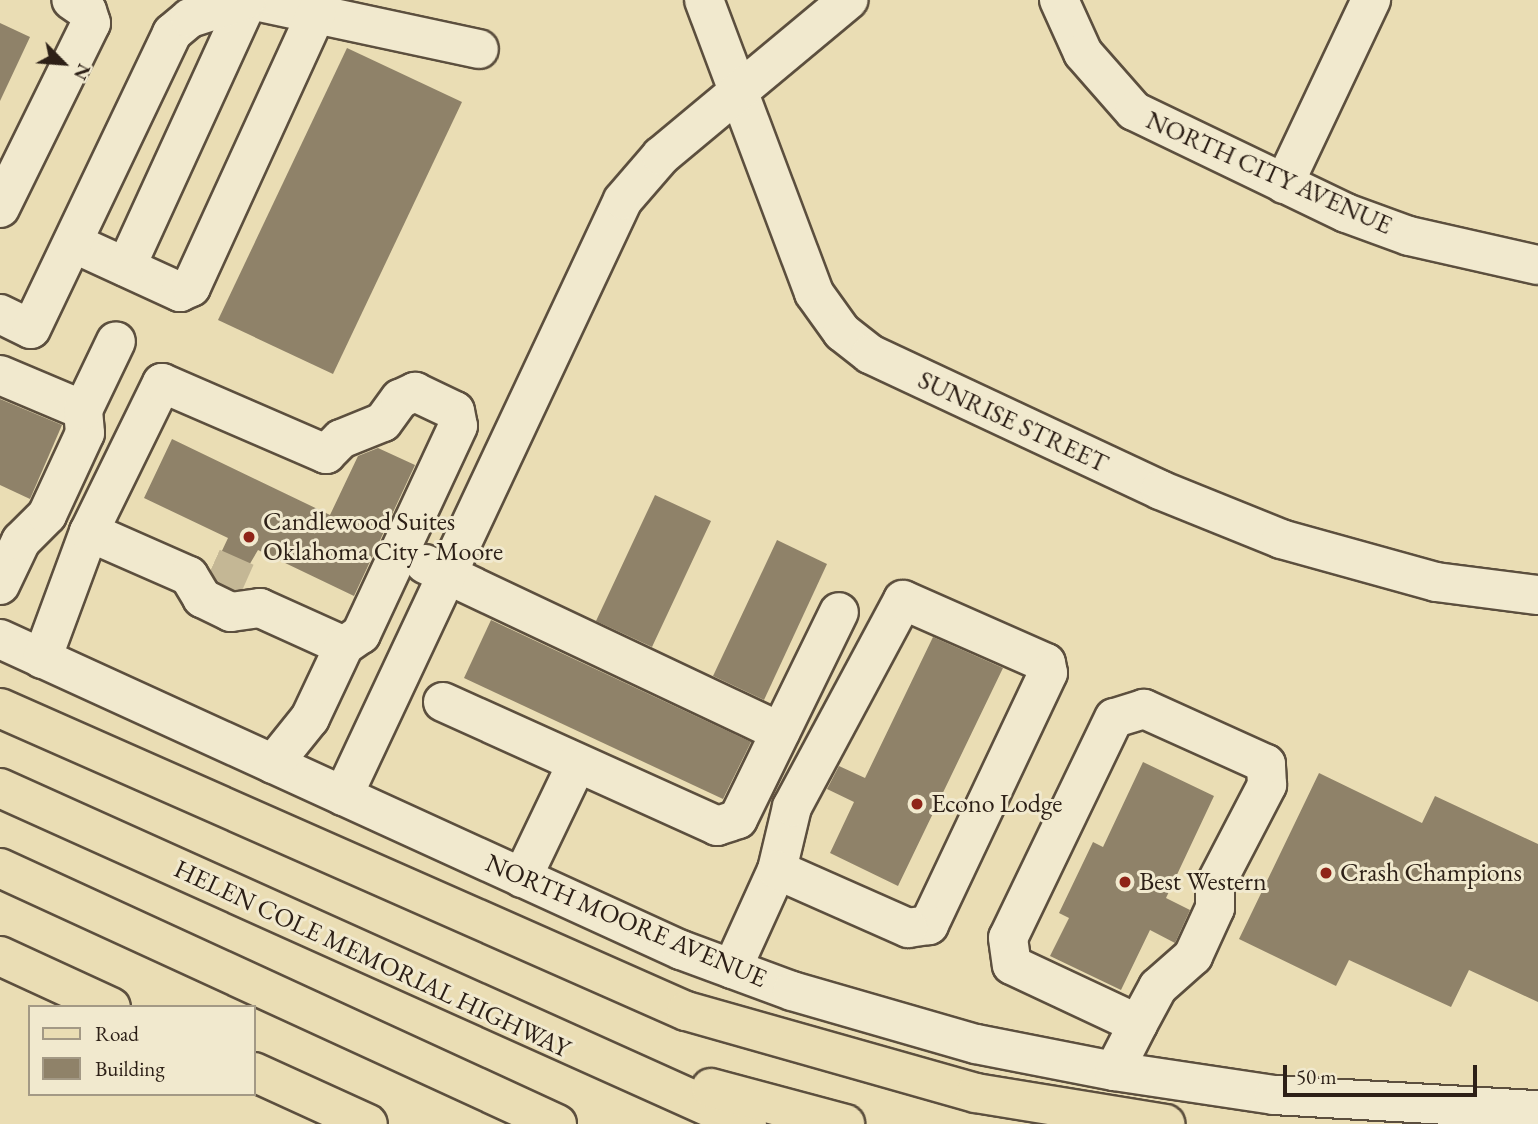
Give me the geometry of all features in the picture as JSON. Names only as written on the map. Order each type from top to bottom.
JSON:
[{"type":"main road","points":[[0,708],[521,944],[686,1011],[976,1093],[1165,1124]]},
{"type":"main road","name":"HELEN COLE MEMORIAL HIGHWAY","points":[[0,788],[574,1051],[747,1124]]},
{"type":"main road","points":[[0,868],[557,1124]]},
{"type":"main road","points":[[0,956],[107,1005]]},
{"type":"main road","points":[[574,1051],[845,1124]]},
{"type":"main road","points":[[256,1073],[368,1124]]},
{"type":"street","points":[[0,208],[91,23],[88,11],[71,0]]},
{"type":"street","points":[[126,267],[248,0]]},
{"type":"street","points":[[0,314],[32,329],[172,33],[190,18],[248,0],[317,12],[479,49]]},
{"type":"street","name":"SUNRISE STREET","points":[[704,0],[814,293],[842,332],[870,354],[1160,490],[1281,539],[1436,582],[1538,595]]},
{"type":"street","points":[[343,796],[623,200],[661,156],[848,0]]},
{"type":"street","name":"NORTH CITY AVENUE","points":[[1059,0],[1083,53],[1134,111],[1284,184],[1409,236],[1538,265]]},
{"type":"street","points":[[1284,184],[1371,0]]},
{"type":"street","points":[[73,243],[180,292],[191,288],[317,12]]},
{"type":"street","points":[[0,585],[21,541],[47,515],[58,492],[85,433],[83,410],[116,341]]},
{"type":"street","points":[[0,375],[83,410]]},
{"type":"street","points":[[42,659],[89,532],[162,383],[326,454],[341,439],[383,422],[400,399],[415,392],[455,411],[458,426],[361,634],[344,646],[310,718],[273,764]]},
{"type":"street","points":[[89,532],[200,572],[202,598],[231,612],[253,595],[344,646]]},
{"type":"street","points":[[399,552],[780,732]]},
{"type":"street","points":[[732,969],[777,870],[798,795],[903,600],[1046,663],[1042,685],[929,925],[908,928],[777,870]]},
{"type":"street","points":[[443,702],[717,826],[738,819],[839,612]]},
{"type":"street","name":"NORTH MOORE AVENUE","points":[[0,639],[522,878],[732,969],[976,1044],[1114,1071],[1274,1095],[1538,1110]]},
{"type":"street","points":[[1114,1071],[1158,987],[1193,956],[1215,908],[1215,885],[1268,785],[1266,764],[1144,709],[1114,718],[1008,938],[1012,965],[1138,1024]]},
{"type":"street","points":[[522,878],[577,763]]},
{"type":"building","points":[[0,23],[30,37],[0,101]]},
{"type":"building","points":[[347,48],[462,102],[333,374],[218,320]]},
{"type":"building","points":[[0,399],[62,425],[30,499],[0,485]]},
{"type":"building","points":[[172,439],[330,515],[358,456],[378,448],[415,465],[354,596],[258,550],[235,589],[212,572],[228,538],[144,498]]},
{"type":"building","points":[[655,495],[711,521],[652,647],[596,621]]},
{"type":"building","points":[[777,540],[827,564],[764,700],[713,676]]},
{"type":"building","points":[[491,620],[751,742],[723,799],[464,678]]},
{"type":"building","points":[[933,637],[1003,668],[898,886],[830,853],[854,802],[827,789],[839,766],[865,778]]},
{"type":"building","points":[[1143,762],[1214,796],[1166,898],[1190,910],[1175,943],[1150,930],[1121,990],[1050,956],[1069,918],[1059,913],[1093,842],[1103,847]]},
{"type":"building","points":[[1319,773],[1422,823],[1435,796],[1538,844],[1538,1002],[1469,970],[1451,1007],[1349,960],[1336,986],[1239,939]]},
{"type":"tunnel","points":[[212,567],[246,582]]},
{"type":"place","name":"Candlewood Suites Oklahoma City - Moore","points":[[249,537]]},
{"type":"place","name":"Econo Lodge","points":[[917,804]]},
{"type":"place","name":"Crash Champions","points":[[1326,873]]},
{"type":"place","name":"Best Western","points":[[1125,882]]}]
